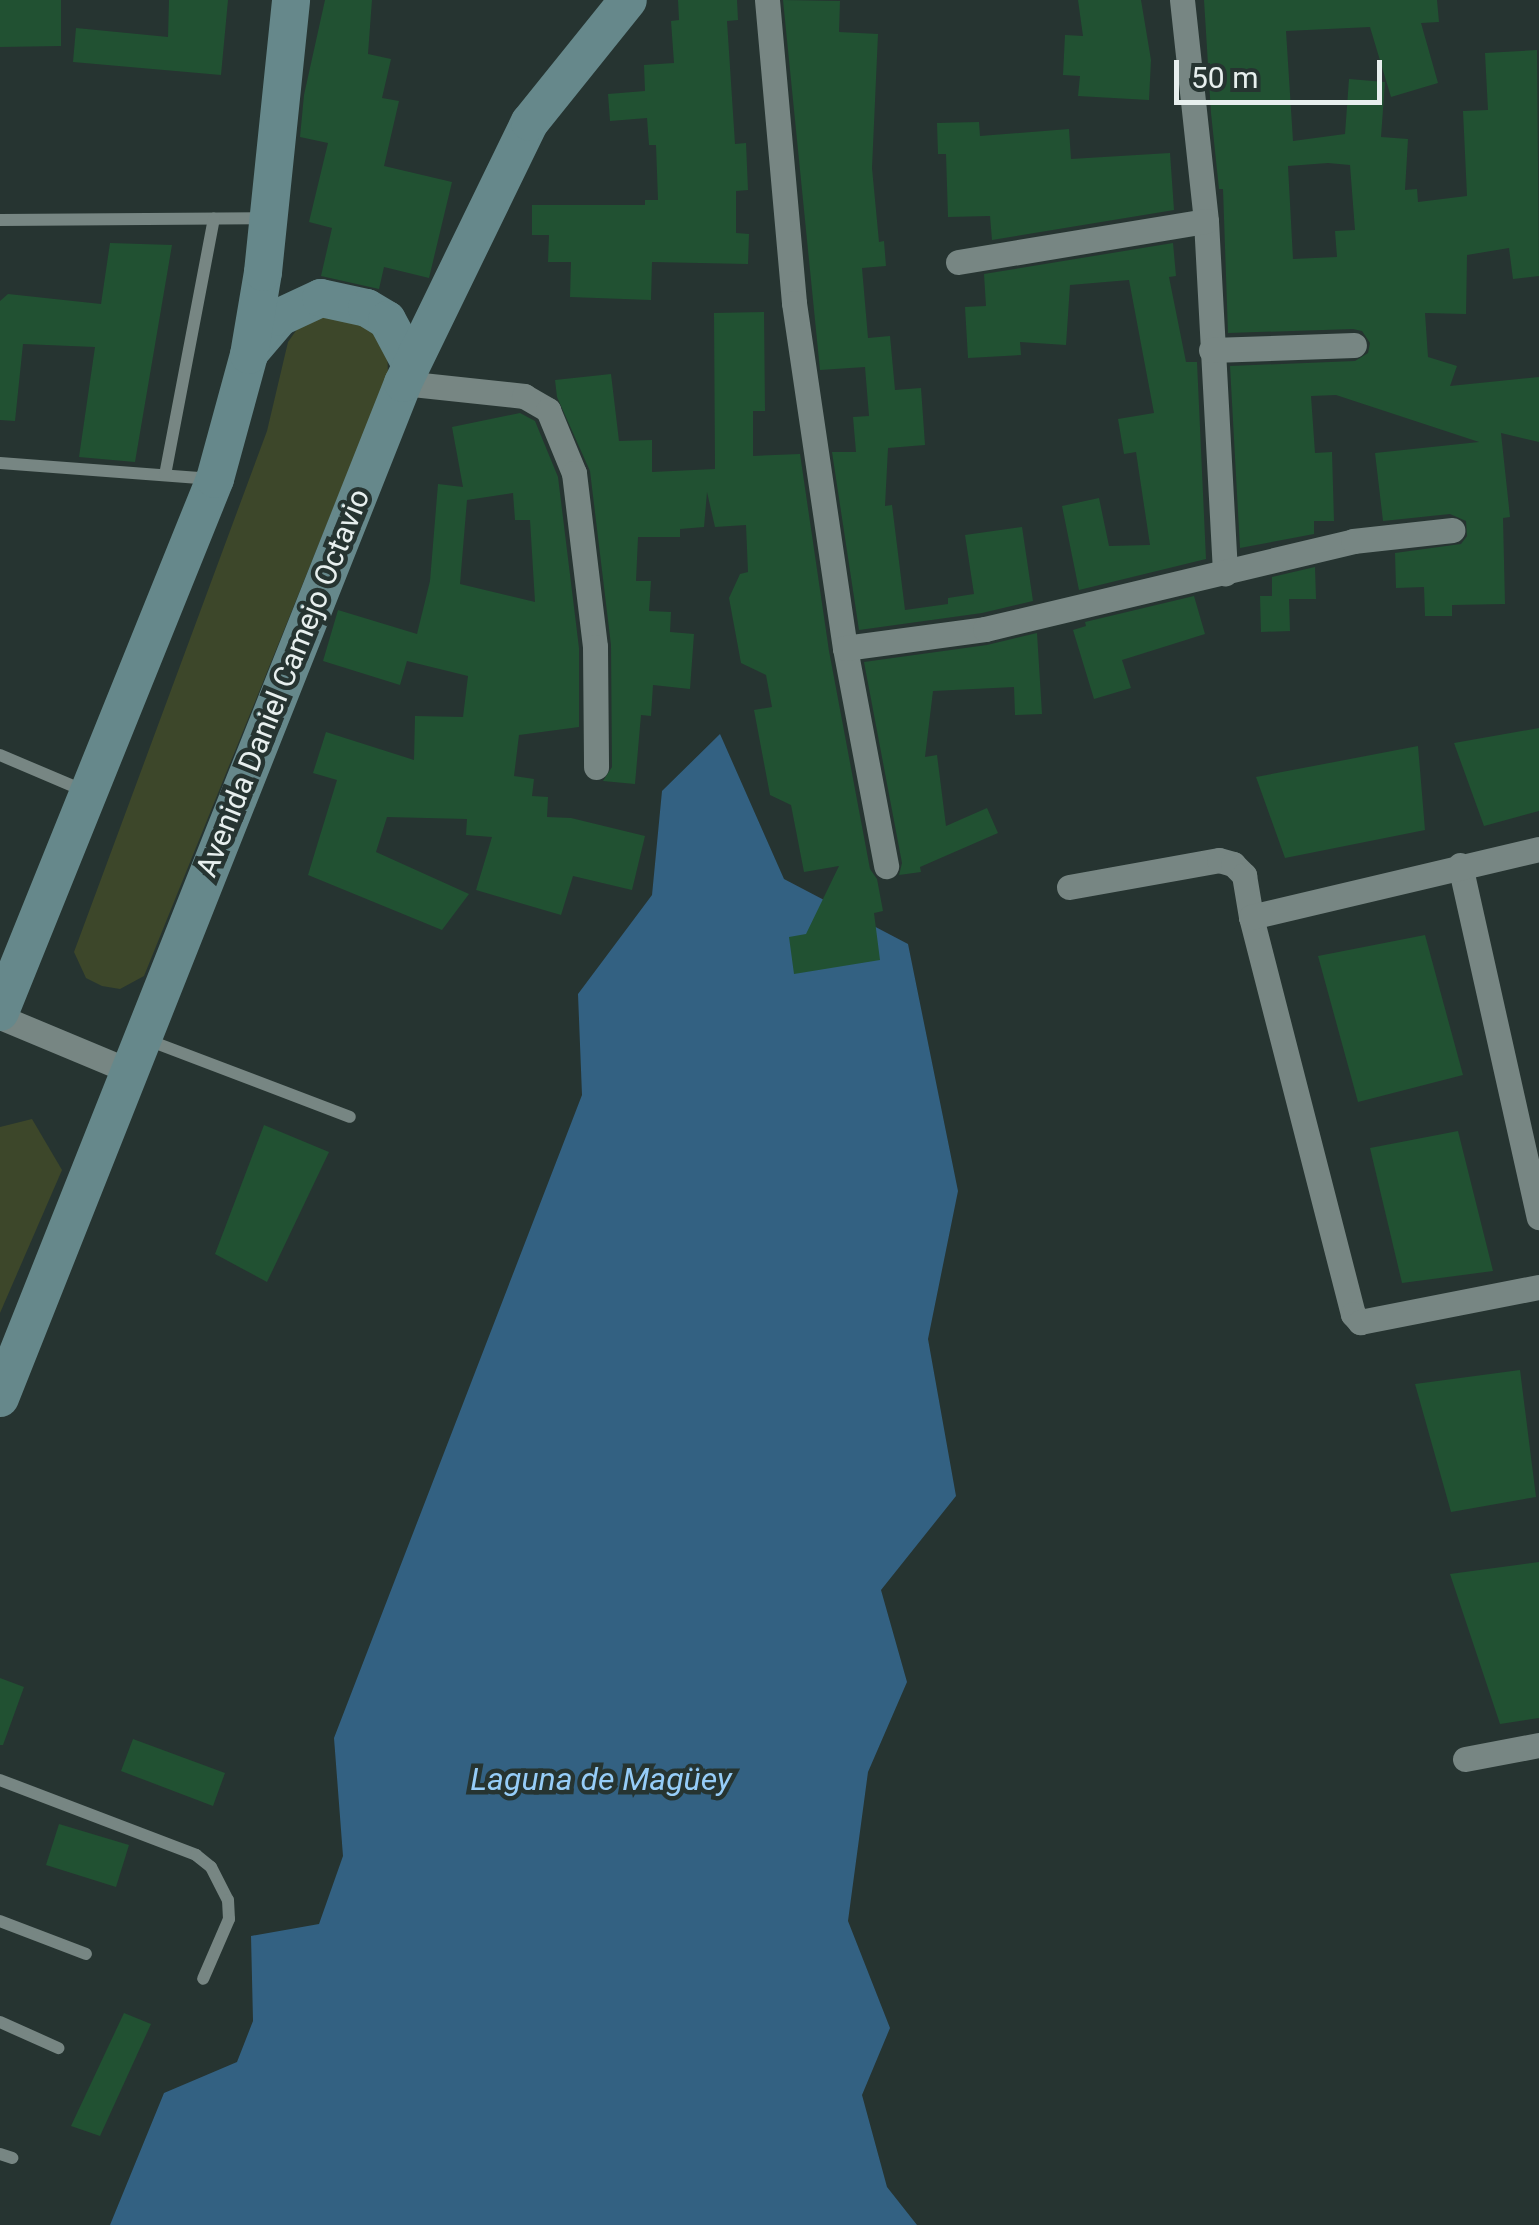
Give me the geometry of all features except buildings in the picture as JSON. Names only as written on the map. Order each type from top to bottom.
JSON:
[{"type":"main road","points":[[0,1014],[215,479],[249,354],[270,218],[291,0]]},
{"type":"main road","name":"Avenida Daniel Camejo Octavio","points":[[0,1398],[407,374],[530,122],[628,0]]},
{"type":"main road","points":[[249,354],[280,318],[321,298],[368,308],[387,320],[407,374]]},
{"type":"street","points":[[767,0],[794,302],[846,648],[886,866]]},
{"type":"street","points":[[1182,0],[1206,221],[1225,573]]},
{"type":"street","points":[[958,262],[1206,221]]},
{"type":"street","points":[[1211,350],[1354,345]]},
{"type":"street","points":[[407,374],[524,396],[548,410],[574,473],[595,647],[596,768]]},
{"type":"street","points":[[846,648],[985,629],[1353,541],[1452,530]]},
{"type":"street","points":[[1251,917],[1539,849]]},
{"type":"street","points":[[1069,887],[1219,860],[1234,864],[1244,874],[1251,917],[1353,1314],[1360,1322],[1539,1287]]},
{"type":"street","points":[[1460,865],[1539,1217]]},
{"type":"street","points":[[0,1014],[136,1054]]},
{"type":"street","points":[[1465,1760],[1539,1745]]},
{"type":"lane","points":[[0,220],[270,218]]},
{"type":"lane","points":[[165,476],[214,219]]},
{"type":"lane","points":[[0,463],[215,479]]},
{"type":"lane","points":[[0,755],[90,793]]},
{"type":"lane","points":[[136,1054],[350,1117]]},
{"type":"lane","points":[[0,1780],[196,1855],[212,1867],[228,1900],[229,1919],[203,1979]]},
{"type":"lane","points":[[0,1922],[86,1954]]},
{"type":"lane","points":[[0,2022],[58,2048]]},
{"type":"green space","points":[[355,312],[387,348],[388,373],[144,976],[120,989],[102,986],[86,978],[74,952],[267,431],[288,342],[307,315]]},
{"type":"green space","points":[[32,1119],[62,1170],[0,1313],[0,1127]]},
{"type":"water","name":"Laguna de Magüey","points":[[720,734],[784,879],[908,944],[958,1191],[928,1339],[956,1496],[881,1590],[907,1682],[868,1772],[848,1921],[890,2028],[862,2095],[887,2187],[917,2225],[110,2225],[164,2093],[237,2062],[253,2021],[251,1936],[319,1924],[343,1856],[334,1738],[582,1095],[578,994],[652,895],[662,791]]}]
